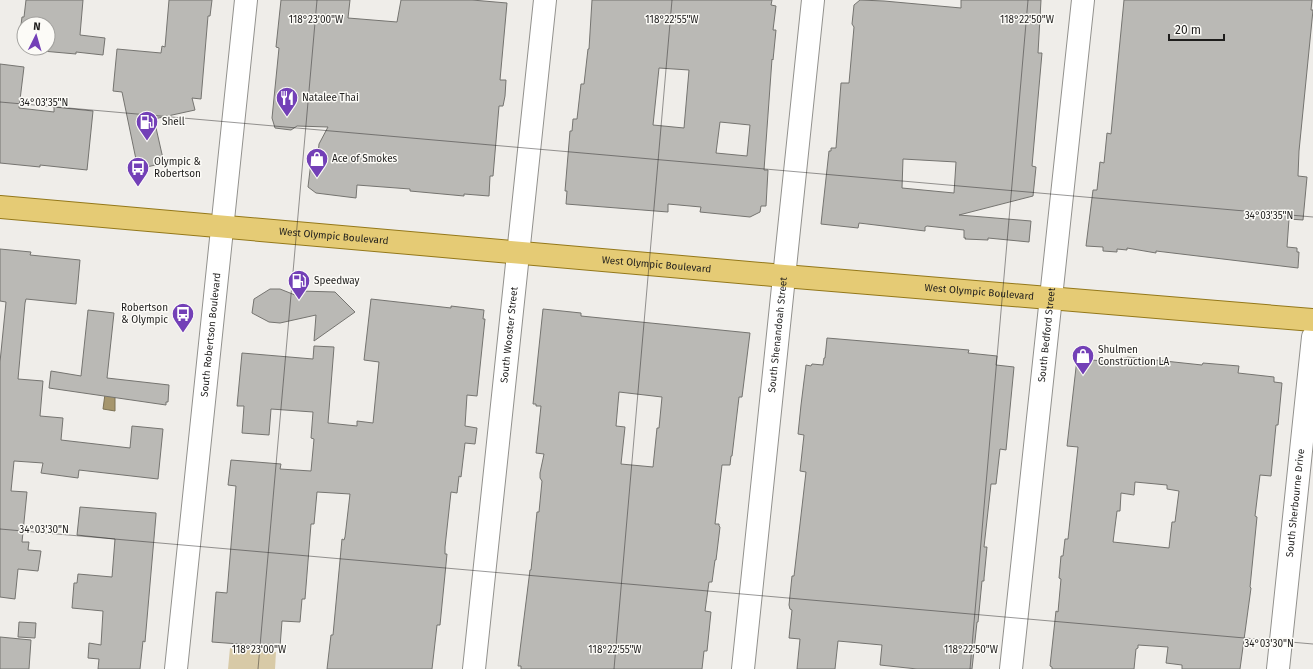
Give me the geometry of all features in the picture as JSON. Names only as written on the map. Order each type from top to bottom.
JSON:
[{"type":"main road","name":"West Olympic Boulevard","points":[[0,207],[784,276],[1051,297],[1313,320]]},
{"type":"street","name":"South Robertson Boulevard","points":[[176,669],[246,0]]},
{"type":"street","name":"South Wooster Street","points":[[474,669],[545,0]]},
{"type":"street","name":"South Shenandoah Street","points":[[743,669],[813,0]]},
{"type":"street","name":"South Bedford Street","points":[[1011,669],[1083,0]]},
{"type":"street","name":"South Sherbourne Drive","points":[[1278,669],[1313,337]]},
{"type":"shaded area","points":[[107,379],[115,396],[115,411],[103,409]]},
{"type":"shaded area","points":[[230,648],[276,652],[275,669],[228,669]]},
{"type":"building","points":[[26,0],[83,0],[80,35],[105,38],[103,55],[76,52],[76,54],[56,52],[56,16],[24,16]]},
{"type":"building","points":[[169,0],[212,0],[210,16],[208,16],[201,99],[192,98],[195,110],[154,119],[164,163],[138,169],[122,92],[113,91],[117,49],[161,53],[162,46],[165,47]]},
{"type":"building","points":[[281,0],[350,0],[348,18],[397,22],[401,0],[472,0],[507,3],[500,80],[506,80],[505,96],[503,106],[499,106],[493,176],[490,176],[489,196],[464,194],[464,196],[410,191],[410,189],[357,185],[356,198],[316,193],[308,187],[311,162],[318,155],[319,144],[328,127],[297,126],[291,130],[275,128],[272,118],[279,48],[276,47]]},
{"type":"building","points":[[592,0],[772,0],[771,5],[776,6],[773,30],[776,30],[773,60],[772,59],[764,170],[768,170],[766,206],[761,206],[760,212],[750,217],[700,212],[701,207],[668,204],[668,212],[566,204],[567,191],[565,191],[570,131],[572,131],[573,119],[577,119],[581,84],[584,84],[589,49]],"holes":[[[659,68],[689,70],[684,128],[653,125]],[[720,122],[750,125],[747,156],[716,153]]]},
{"type":"building","points":[[860,0],[961,8],[961,0],[1041,0],[1038,53],[1042,53],[1032,166],[1036,167],[1033,196],[959,215],[1031,221],[1029,242],[988,238],[988,240],[965,239],[964,230],[927,226],[925,227],[925,231],[859,223],[858,228],[821,224],[829,151],[831,151],[831,148],[836,148],[841,83],[849,83],[854,27],[852,24],[854,5]],"holes":[[[903,159],[956,162],[954,193],[902,188]]]},
{"type":"building","points":[[1124,0],[1312,0],[1311,10],[1313,10],[1299,151],[1298,176],[1307,177],[1303,220],[1289,219],[1287,247],[1297,248],[1297,252],[1299,252],[1298,268],[1156,251],[1156,253],[1127,248],[1127,250],[1117,249],[1117,252],[1103,251],[1103,247],[1086,246],[1093,190],[1097,190],[1100,162],[1104,163],[1107,133],[1111,134]]},
{"type":"building","points":[[0,64],[24,67],[19,108],[54,112],[54,107],[93,111],[87,170],[40,165],[40,167],[0,163]]},
{"type":"building","points":[[0,249],[31,252],[30,255],[80,260],[76,304],[26,299],[25,303],[18,379],[43,381],[40,416],[63,418],[61,440],[130,448],[132,426],[163,429],[158,479],[79,470],[78,478],[41,473],[43,463],[14,461],[11,491],[27,492],[22,542],[29,542],[28,550],[41,551],[38,571],[18,569],[15,599],[0,597],[0,362],[6,302],[0,301]]},
{"type":"building","name":"Speedway","points":[[270,289],[280,289],[300,297],[300,291],[335,292],[355,312],[314,341],[316,315],[280,323],[269,322],[252,313],[254,299]]},
{"type":"building","points":[[371,299],[451,308],[451,306],[484,310],[483,319],[485,319],[477,396],[467,395],[465,426],[477,428],[475,444],[465,443],[461,477],[459,476],[457,493],[451,492],[445,547],[445,554],[447,554],[440,625],[437,625],[432,669],[327,669],[331,635],[333,635],[342,539],[344,540],[345,537],[350,494],[317,492],[314,524],[311,524],[305,599],[302,599],[300,622],[282,621],[280,647],[212,642],[216,592],[227,593],[236,486],[228,485],[231,460],[281,464],[280,469],[311,471],[314,439],[311,438],[313,412],[271,409],[269,435],[242,433],[244,406],[237,406],[242,353],[313,359],[314,346],[334,347],[328,423],[357,426],[357,421],[373,423],[379,362],[364,360]]},
{"type":"building","points":[[543,309],[581,313],[581,316],[750,333],[742,397],[739,397],[732,456],[730,465],[722,465],[715,524],[719,524],[720,527],[716,560],[712,582],[709,582],[705,611],[711,612],[707,651],[704,651],[702,669],[521,669],[521,666],[518,666],[537,512],[539,512],[542,481],[540,478],[540,473],[544,454],[536,453],[541,406],[536,406],[536,404],[533,404]],"holes":[[[619,392],[662,397],[653,467],[621,464],[625,427],[616,426]]]},
{"type":"building","points":[[88,310],[114,313],[107,378],[169,385],[168,402],[166,402],[166,405],[49,388],[51,371],[81,376]]},
{"type":"building","points":[[827,338],[969,350],[968,353],[997,356],[996,365],[1014,367],[1006,450],[1000,449],[996,484],[991,484],[984,547],[987,547],[984,581],[982,581],[972,669],[917,669],[880,665],[882,645],[838,641],[835,669],[797,669],[800,639],[789,638],[792,610],[790,609],[789,605],[792,576],[794,576],[806,472],[800,471],[804,435],[798,434],[806,365],[823,365]]},
{"type":"building","points":[[1120,358],[1202,365],[1203,363],[1239,366],[1238,373],[1274,377],[1274,382],[1282,383],[1271,476],[1260,475],[1255,516],[1257,517],[1251,588],[1240,669],[1182,669],[1182,665],[1166,663],[1168,647],[1138,645],[1138,648],[1136,649],[1134,669],[1052,669],[1050,666],[1056,611],[1058,612],[1061,579],[1059,578],[1061,556],[1063,556],[1065,539],[1068,539],[1078,447],[1067,446],[1077,359],[1119,362]],"holes":[[[1135,482],[1167,485],[1167,489],[1179,491],[1175,522],[1172,522],[1169,548],[1113,542],[1117,511],[1120,511],[1121,493],[1134,495]]]},
{"type":"building","points":[[80,507],[156,513],[145,642],[143,641],[140,669],[98,669],[99,659],[88,658],[89,643],[101,645],[103,611],[72,608],[74,583],[77,583],[78,574],[112,577],[115,539],[77,535]]},
{"type":"building","points":[[19,622],[36,623],[35,638],[18,637]]},
{"type":"building","points":[[0,637],[31,640],[29,669],[0,669]]},
{"type":"place","name":"Natalee Thai","points":[[287,118]]},
{"type":"place","name":"Shell","points":[[147,142]]},
{"type":"place","name":"Ace of Smokes","points":[[317,178]]},
{"type":"place","name":"Olympic & Robertson","points":[[138,188]]},
{"type":"place","name":"Speedway","points":[[299,300]]},
{"type":"place","name":"Robertson & Olympic","points":[[183,334]]},
{"type":"place","name":"Shulmen Construction LA","points":[[1083,376]]}]
